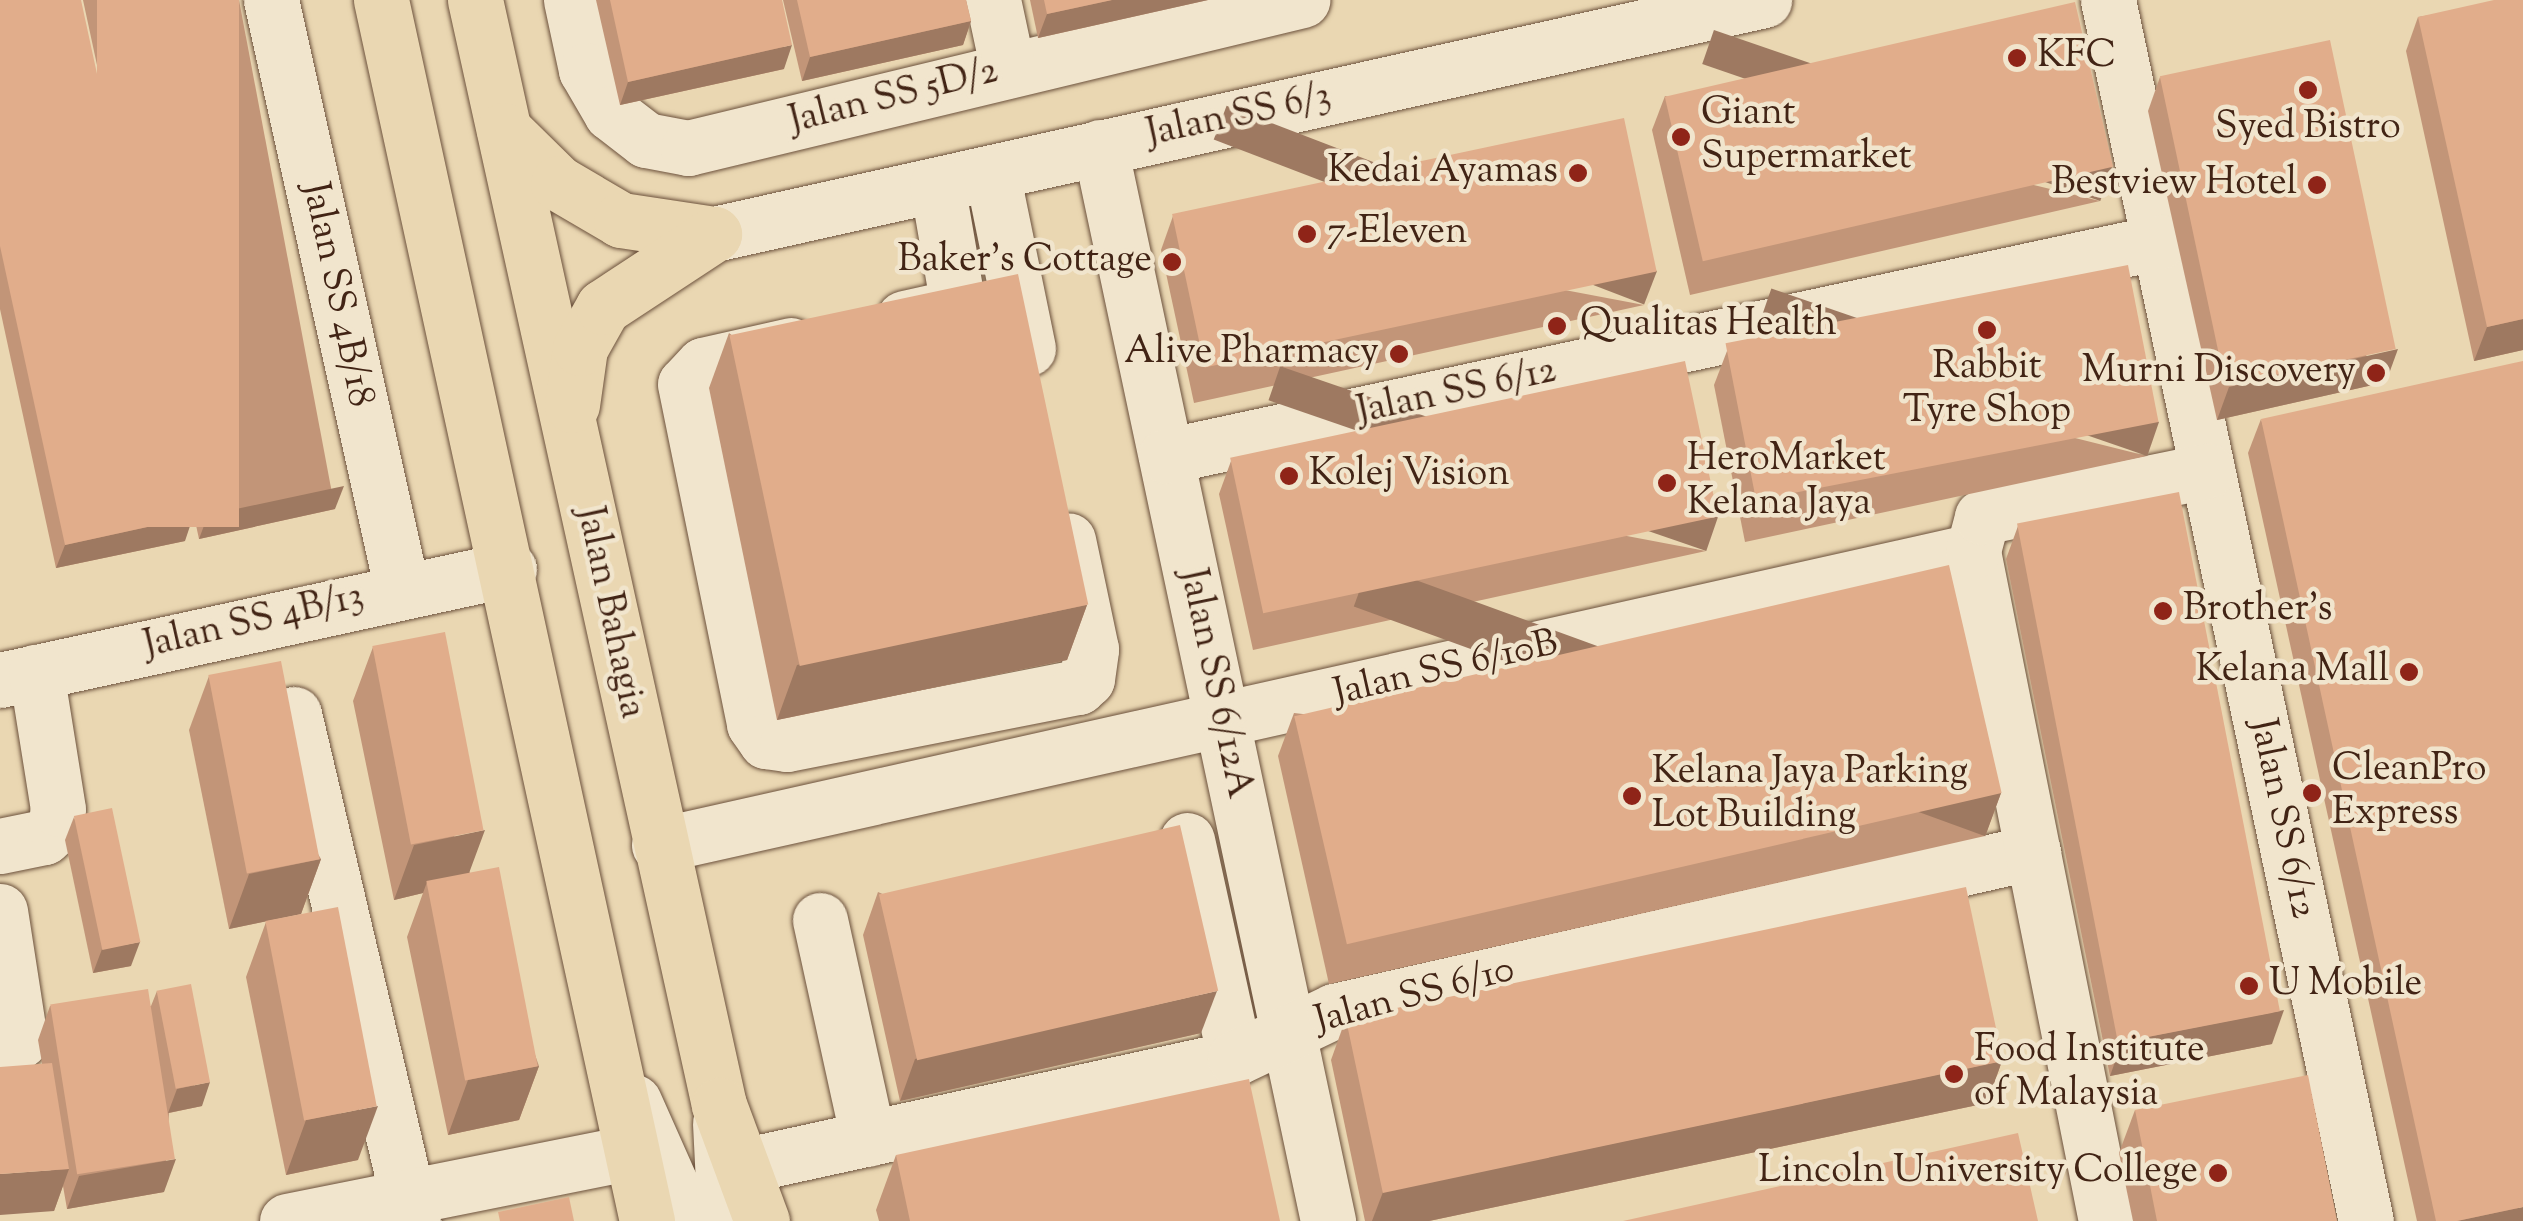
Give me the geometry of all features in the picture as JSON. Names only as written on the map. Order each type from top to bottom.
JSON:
[{"type":"main road","points":[[381,0],[509,569],[648,1221]]},
{"type":"main road","name":"Jalan Bahagia","points":[[474,0],[719,1105],[762,1221]]},
{"type":"main road","points":[[504,130],[558,182],[621,220],[714,234]]},
{"type":"main road","points":[[571,438],[573,377],[604,307],[714,234]]},
{"type":"street","name":"Jalan SS 4B/18","points":[[271,0],[402,590]]},
{"type":"street","name":"Jalan SS 5D/2","points":[[571,0],[586,70],[611,113],[646,140],[688,148],[1302,0]]},
{"type":"street","points":[[992,0],[1008,70]]},
{"type":"street","name":"Jalan SS 6/3","points":[[714,234],[1764,0]]},
{"type":"street","name":"Jalan SS 6/12","points":[[2108,0],[2366,1221]]},
{"type":"street","name":"Jalan SS 6/12A","points":[[1100,148],[1288,1032],[1263,1088],[1328,1221]]},
{"type":"street","points":[[992,173],[1040,406]]},
{"type":"street","points":[[937,186],[958,306]]},
{"type":"street","name":"Jalan SS 6/12","points":[[1166,456],[2159,242]]},
{"type":"street","points":[[1017,294],[703,365],[690,374],[685,388],[759,734],[774,744],[787,744],[1064,692],[1087,679],[1091,649],[1056,480]]},
{"type":"street","points":[[2106,1221],[1973,551],[1982,517],[2207,470]]},
{"type":"street","name":"Jalan SS 6/10B","points":[[659,846],[828,789],[1222,720],[1973,551]]},
{"type":"street","name":"Jalan SS 4B/13","points":[[18,676],[509,569]]},
{"type":"street","points":[[0,846],[44,838],[55,827],[58,809],[18,676]]},
{"type":"street","points":[[294,714],[411,1209]]},
{"type":"street","points":[[742,1166],[868,1139],[1263,1088],[1188,840]]},
{"type":"street","name":"Jalan SS 6/10","points":[[1288,1032],[1334,1011],[2033,852]]},
{"type":"street","points":[[0,911],[20,1040],[0,1057]]},
{"type":"street","points":[[820,920],[868,1139]]},
{"type":"street","points":[[611,1049],[671,1185],[678,1221]]},
{"type":"street","points":[[719,1105],[724,1221]]},
{"type":"street","points":[[287,1221],[411,1209],[632,1152]]},
{"type":"building","points":[[0,0],[81,0],[193,517],[65,545],[0,246]]},
{"type":"building","points":[[97,0],[239,0],[239,527],[97,527]]},
{"type":"building","points":[[610,0],[782,0],[792,45],[628,82]]},
{"type":"building","points":[[797,0],[966,0],[971,21],[810,57]]},
{"type":"building","points":[[1044,0],[1112,0],[1047,14]]},
{"type":"building","points":[[2494,0],[2523,0],[2523,319],[2487,327],[2418,17]]},
{"type":"building","points":[[2075,2],[2113,167],[1703,261],[1665,97]]},
{"type":"building","points":[[2330,40],[2396,349],[2226,385],[2160,76]]},
{"type":"building","points":[[1624,118],[1657,272],[1205,368],[1172,214]]},
{"type":"building","points":[[2128,265],[2159,422],[1756,500],[1726,343]]},
{"type":"building","points":[[1018,274],[1088,605],[800,666],[729,335]]},
{"type":"building","points":[[1685,361],[1718,517],[1263,613],[1230,458]]},
{"type":"building","name":"Kelana Mall","points":[[2523,361],[2523,1207],[2457,1221],[2436,1221],[2261,419]]},
{"type":"building","points":[[2179,492],[2280,1011],[2118,1043],[2017,523]]},
{"type":"building","name":"Kelana Jaya Parking Lot Building","points":[[1949,565],[2002,793],[1347,944],[1294,716]]},
{"type":"building","points":[[445,632],[484,830],[411,844],[372,646]]},
{"type":"building","points":[[281,661],[320,859],[247,873],[208,675]]},
{"type":"building","points":[[112,808],[140,942],[102,950],[74,816]]},
{"type":"building","points":[[1180,825],[1218,991],[917,1060],[879,895]]},
{"type":"building","points":[[499,867],[538,1066],[465,1080],[426,881]]},
{"type":"building","points":[[1966,887],[2003,1061],[1383,1193],[1346,1019]]},
{"type":"building","points":[[338,907],[377,1106],[304,1120],[265,921]]},
{"type":"building","points":[[191,984],[210,1082],[176,1089],[157,991]]},
{"type":"building","points":[[148,989],[175,1159],[77,1174],[50,1004]]},
{"type":"building","points":[[52,1063],[69,1169],[0,1174],[0,1067]]},
{"type":"building","name":"Lincoln University College","points":[[2308,1075],[2337,1221],[2157,1221],[2135,1110]]},
{"type":"building","points":[[1249,1079],[1280,1221],[910,1221],[896,1155]]},
{"type":"building","points":[[2018,1133],[2038,1221],[1623,1221]]},
{"type":"building","points":[[569,1197],[574,1221],[500,1221],[498,1212]]},
{"type":"place","name":"KFC","points":[[2017,58]]},
{"type":"place","name":"Syed Bistro","points":[[2308,90]]},
{"type":"place","name":"Giant Supermarket","points":[[1681,137]]},
{"type":"place","name":"Kedai Ayamas","points":[[1578,173]]},
{"type":"place","name":"Bestview Hotel","points":[[2317,185]]},
{"type":"place","name":"7-Eleven","points":[[1307,234]]},
{"type":"place","name":"Baker's Cottage","points":[[1172,262]]},
{"type":"place","name":"Qualitas Health","points":[[1557,326]]},
{"type":"place","name":"Rabbit Tyre Shop","points":[[1987,330]]},
{"type":"place","name":"Alive Pharmacy","points":[[1399,354]]},
{"type":"place","name":"Murni Discovery","points":[[2376,373]]},
{"type":"place","name":"Kolej Vision","points":[[1289,476]]},
{"type":"place","name":"HeroMarket Kelana Jaya","points":[[1667,483]]},
{"type":"place","name":"Brother's","points":[[2163,611]]},
{"type":"place","name":"Kelana Mall","points":[[2409,672]]},
{"type":"place","name":"CleanPro Express","points":[[2312,793]]},
{"type":"place","name":"Kelana Jaya Parking Lot Building","points":[[1632,796]]},
{"type":"place","name":"U Mobile","points":[[2249,986]]},
{"type":"place","name":"Food Institute of Malaysia","points":[[1954,1074]]},
{"type":"place","name":"Lincoln University College","points":[[2218,1173]]}]
